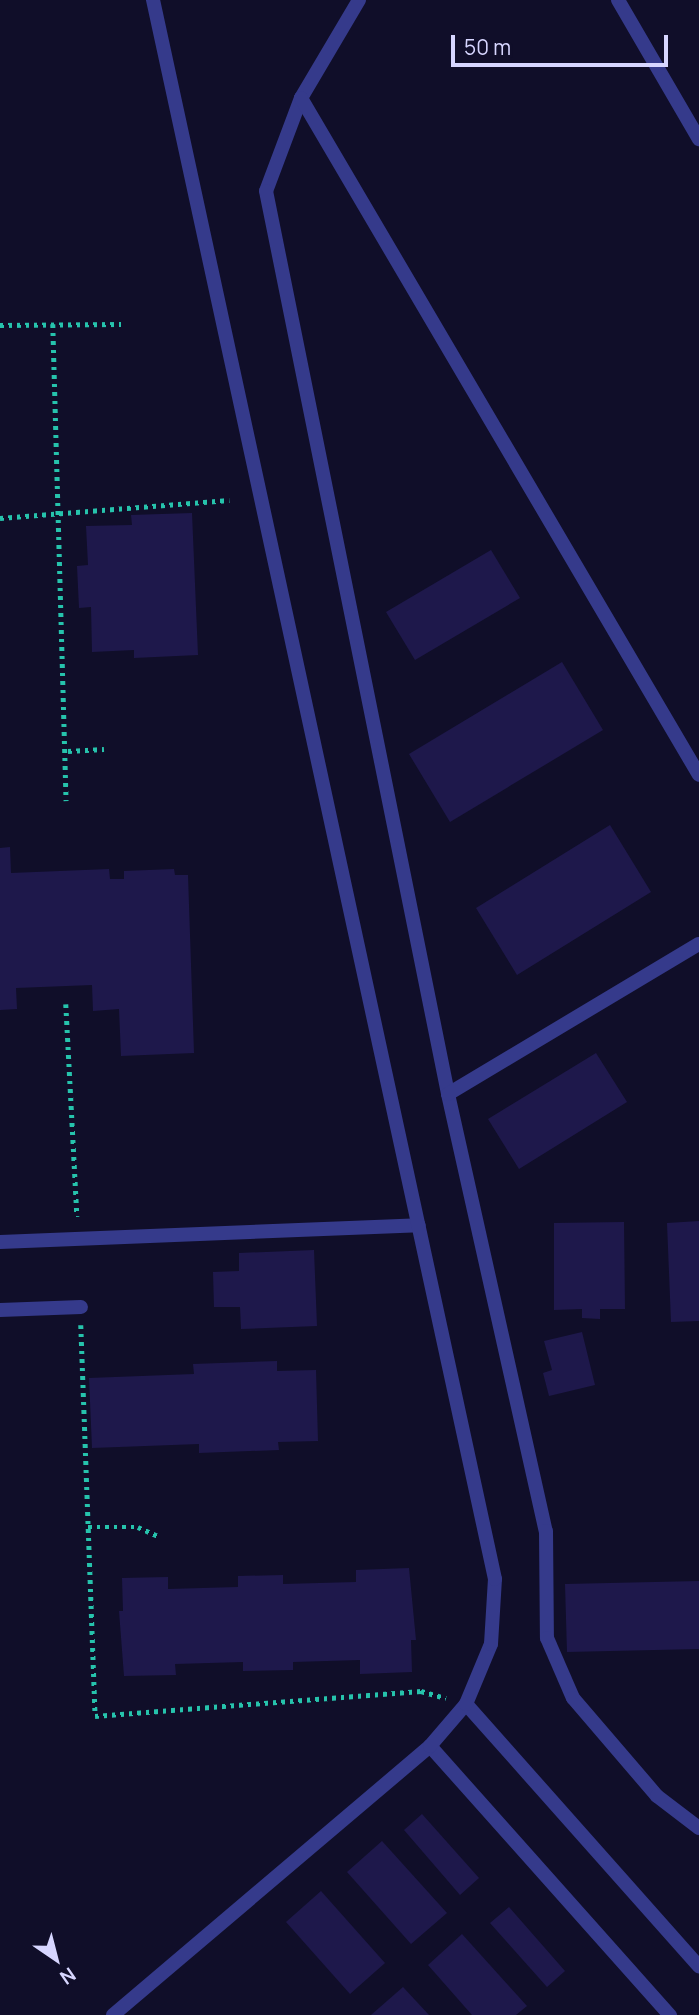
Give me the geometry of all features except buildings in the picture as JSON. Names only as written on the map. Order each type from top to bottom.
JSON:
[{"type":"lane","points":[[113,2015],[430,1746],[466,1704],[491,1644],[495,1579],[153,0]]},
{"type":"lane","points":[[359,0],[301,99],[266,191],[447,1094],[546,1531],[547,1638],[573,1699],[657,1796],[699,1828]]},
{"type":"lane","points":[[618,0],[699,139]]},
{"type":"lane","points":[[301,99],[699,775]]},
{"type":"lane","points":[[447,1094],[699,944]]},
{"type":"lane","points":[[0,1242],[419,1226]]},
{"type":"lane","points":[[0,1310],[81,1307]]},
{"type":"lane","points":[[466,1704],[699,1966]]},
{"type":"lane","points":[[430,1746],[670,2015]]},
{"type":"path","points":[[53,324],[68,751],[66,802]]},
{"type":"path","points":[[0,325],[121,324]]},
{"type":"path","points":[[0,518],[60,516],[229,500]]},
{"type":"path","points":[[68,751],[104,749]]},
{"type":"path","points":[[66,1004],[78,1239]]},
{"type":"path","points":[[81,1307],[95,1716],[421,1691],[466,1704]]},
{"type":"path","points":[[88,1527],[138,1527],[158,1536]]}]
